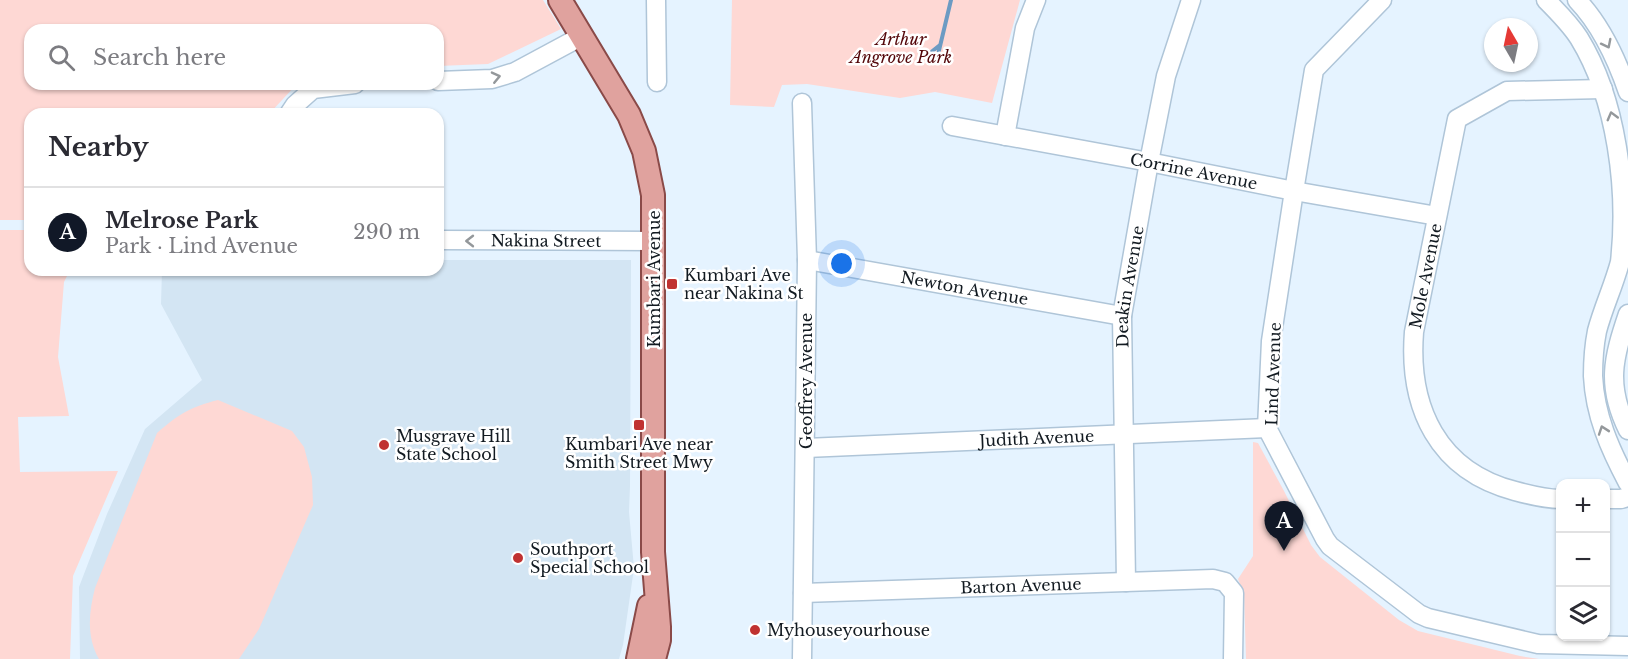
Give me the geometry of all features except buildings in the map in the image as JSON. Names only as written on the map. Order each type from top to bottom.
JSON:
[{"type":"main road","name":"Kumbari Avenue","points":[[560,0],[629,115],[644,151],[653,195],[653,544],[659,627],[659,640],[654,659]]},
{"type":"main road","name":"Kumbari Avenue","points":[[638,659],[654,581]]},
{"type":"street","points":[[656,0],[657,82]]},
{"type":"street","points":[[1005,136],[1025,28],[1036,0]]},
{"type":"street","name":"Deakin Avenue","points":[[1126,582],[1122,316],[1166,76],[1191,0]]},
{"type":"street","name":"Lind Avenue","points":[[1382,0],[1314,70],[1271,341],[1268,428],[1330,546],[1419,614],[1439,621],[1538,644],[1628,646]]},
{"type":"street","points":[[1546,0],[1579,38],[1603,89],[1616,132],[1627,195],[1620,261],[1597,333],[1593,369],[1600,423],[1628,483]]},
{"type":"street","points":[[1577,0],[1601,32],[1628,92]]},
{"type":"street","points":[[444,81],[492,79],[515,72],[582,36]]},
{"type":"street","name":"Mole Avenue","points":[[1556,498],[1523,494],[1497,486],[1481,479],[1447,452],[1426,420],[1416,389],[1413,367],[1414,332],[1457,119],[1507,91],[1603,89]]},
{"type":"street","points":[[293,108],[312,90]]},
{"type":"street","name":"Geoffrey Avenue","points":[[802,103],[807,260],[802,659]]},
{"type":"street","name":"Corrine Avenue","points":[[952,126],[1437,216]]},
{"type":"street","name":"Nakina Street","points":[[444,240],[654,241]]},
{"type":"street","name":"Newton Avenue","points":[[807,260],[1122,316]]},
{"type":"street","points":[[1628,314],[1616,352],[1614,375],[1618,407],[1628,430]]},
{"type":"street","name":"Judith Avenue","points":[[806,447],[1268,428]]},
{"type":"street","points":[[1610,499],[1621,500],[1628,497]]},
{"type":"street","name":"Barton Avenue","points":[[803,593],[1213,579],[1225,582],[1234,592],[1233,659]]},
{"type":"shaded area","name":"Musgrave Hill State School","points":[[444,260],[631,260],[629,512],[634,568],[619,659],[80,659],[79,587],[107,514],[145,429],[202,380],[161,304],[162,276],[444,276]]},
{"type":"green space","points":[[0,0],[543,0],[561,29],[488,64],[444,66],[444,24],[24,24],[24,90],[291,90],[275,108],[24,108],[24,220],[0,220]]},
{"type":"green space","name":"Arthur Angrove Park","points":[[732,0],[1020,0],[992,103],[935,92],[900,98],[807,84],[782,85],[774,107],[730,105]]},
{"type":"green space","points":[[0,230],[24,230],[24,276],[67,276],[64,282],[58,357],[69,416],[18,417],[20,472],[118,471],[73,576],[70,659],[0,659]]},
{"type":"green space","points":[[218,400],[292,431],[304,447],[312,477],[313,505],[259,629],[239,659],[99,659],[90,633],[91,606],[95,588],[157,433],[185,412]]},
{"type":"green space","points":[[1253,442],[1258,443],[1311,545],[1320,557],[1399,620],[1418,631],[1539,659],[1246,659],[1244,594],[1238,579],[1253,556]]},
{"type":"waterway","points":[[936,63],[951,0]]},
{"type":"waterway","points":[[925,57],[940,45]]},
{"type":"place","name":"Kumbari Ave near Nakina St","points":[[672,284]]},
{"type":"place","name":"Kumbari Ave near Smith Street Mwy","points":[[639,425]]},
{"type":"place","name":"Musgrave Hill State School","points":[[384,445]]},
{"type":"place","name":"Melrose Park","points":[[1284,551]]},
{"type":"place","name":"Southport Special School","points":[[518,558]]},
{"type":"place","name":"Myhouseyourhouse","points":[[755,630]]}]
